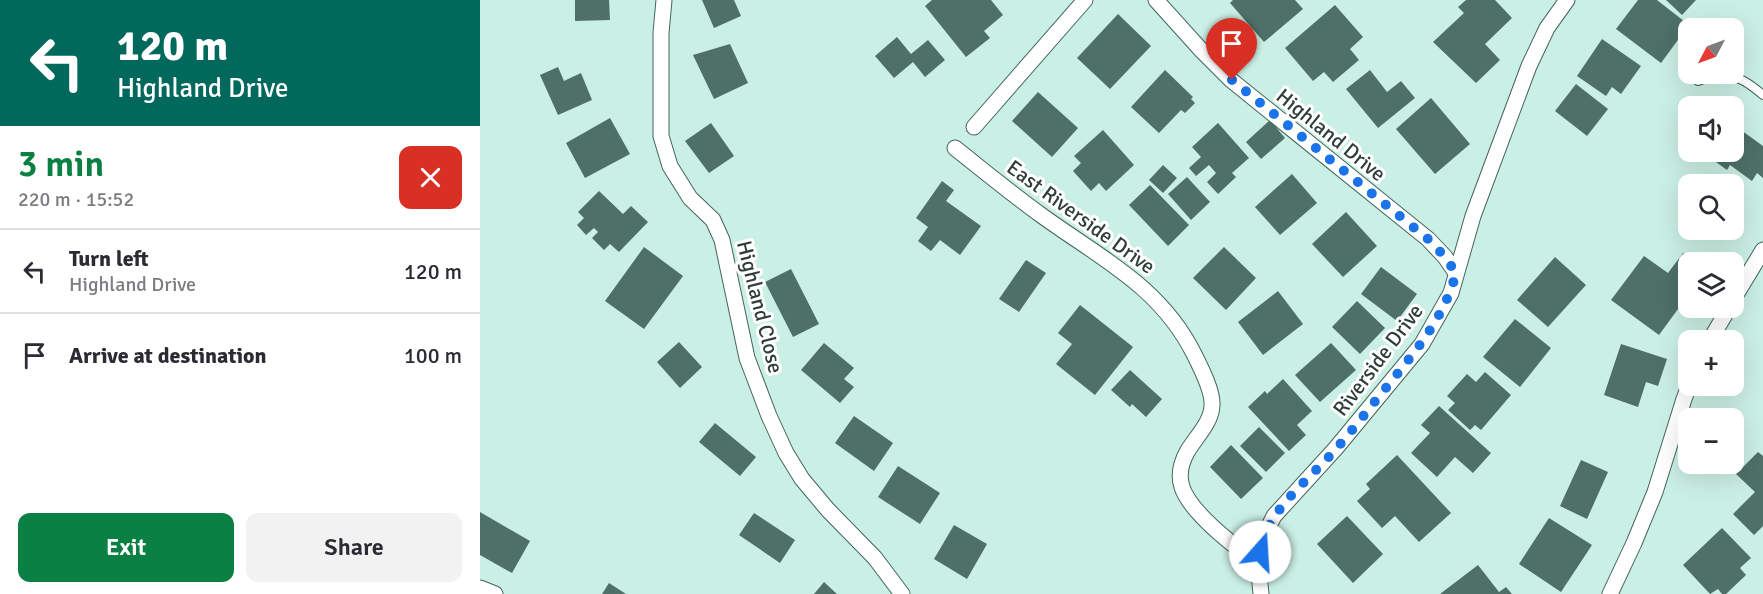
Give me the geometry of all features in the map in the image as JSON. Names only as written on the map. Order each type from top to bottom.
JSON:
[{"type":"street","name":"Highland Close","points":[[664,0],[661,33],[661,136],[670,166],[690,198],[713,220],[722,240],[747,358],[769,416],[786,453],[802,479],[828,510],[876,558],[902,594]]},
{"type":"street","points":[[974,127],[1085,0]]},
{"type":"street","name":"Highland Drive","points":[[1156,0],[1232,80],[1428,239],[1456,273]]},
{"type":"street","name":"Riverside Drive","points":[[1260,591],[1258,564],[1262,540],[1274,516],[1336,448],[1422,344],[1451,293],[1473,216],[1529,66],[1547,28],[1567,0]]},
{"type":"street","name":"East Riverside Drive","points":[[955,148],[1041,215],[1132,278],[1150,293],[1177,326],[1200,366],[1213,405],[1203,429],[1183,460],[1180,477],[1182,487],[1203,517],[1258,564]]},
{"type":"street","points":[[1744,281],[1763,250]]},
{"type":"street","points":[[1610,594],[1655,492],[1686,396]]},
{"type":"street","points":[[480,588],[495,594]]},
{"type":"lane","points":[[1744,81],[1763,94]]},
{"type":"building","points":[[575,0],[609,0],[610,20],[575,21]]},
{"type":"building","points":[[702,0],[734,0],[741,16],[714,28]]},
{"type":"building","points":[[932,0],[991,0],[1003,15],[984,31],[990,38],[966,57],[925,6]]},
{"type":"building","points":[[1233,0],[1295,0],[1303,9],[1264,42],[1230,3]]},
{"type":"building","points":[[1466,0],[1495,0],[1512,18],[1485,44],[1500,60],[1476,83],[1433,42],[1464,13],[1458,7]]},
{"type":"building","points":[[1638,0],[1657,0],[1680,18],[1678,18],[1678,40],[1661,63],[1616,29]]},
{"type":"building","points":[[1666,0],[1696,0],[1682,15]]},
{"type":"building","points":[[1335,5],[1363,37],[1350,49],[1359,60],[1333,82],[1324,72],[1313,81],[1285,48]]},
{"type":"building","points":[[1118,14],[1151,46],[1110,89],[1077,58]]},
{"type":"building","points":[[897,37],[911,54],[928,40],[945,60],[925,77],[913,62],[894,78],[875,56]]},
{"type":"building","points":[[1602,39],[1641,66],[1621,94],[1612,87],[1606,96],[1577,76]]},
{"type":"building","points":[[730,44],[748,83],[714,99],[693,55]]},
{"type":"building","points":[[558,67],[564,81],[581,73],[592,100],[558,115],[540,75]]},
{"type":"building","points":[[1165,70],[1193,97],[1191,99],[1195,103],[1185,113],[1181,110],[1159,133],[1131,107]]},
{"type":"building","points":[[1370,70],[1387,92],[1401,81],[1415,98],[1378,128],[1346,89]]},
{"type":"building","points":[[1576,84],[1608,109],[1587,136],[1555,111]]},
{"type":"building","points":[[1038,92],[1078,128],[1052,157],[1012,121]]},
{"type":"building","points":[[1431,98],[1470,144],[1435,174],[1396,129]]},
{"type":"building","points":[[610,118],[630,154],[585,178],[566,143]]},
{"type":"building","points":[[1270,120],[1285,138],[1261,159],[1246,142]]},
{"type":"building","points":[[711,123],[734,156],[709,173],[685,141]]},
{"type":"building","points":[[1218,123],[1249,158],[1232,173],[1236,177],[1218,194],[1207,182],[1216,173],[1209,165],[1196,176],[1189,168],[1201,157],[1192,147]]},
{"type":"building","points":[[1103,130],[1134,165],[1106,191],[1099,183],[1091,191],[1073,171],[1081,163],[1074,156]]},
{"type":"building","points":[[1744,132],[1763,146],[1763,178],[1757,173],[1752,181],[1730,165],[1727,170],[1716,162],[1744,162]]},
{"type":"building","points":[[1163,165],[1177,178],[1163,193],[1149,180]]},
{"type":"building","points":[[1292,174],[1317,203],[1280,235],[1255,207]]},
{"type":"building","points":[[1187,177],[1210,202],[1191,220],[1168,194]]},
{"type":"building","points":[[942,181],[954,190],[946,201],[981,226],[960,255],[940,240],[931,251],[918,241],[928,227],[916,218]]},
{"type":"building","points":[[1150,185],[1189,225],[1168,246],[1129,205]]},
{"type":"building","points":[[599,191],[623,214],[631,206],[648,222],[619,252],[610,244],[604,250],[592,238],[598,232],[594,228],[586,235],[577,225],[584,218],[578,212]]},
{"type":"building","points":[[1346,212],[1377,246],[1343,277],[1312,244]]},
{"type":"building","points":[[644,247],[683,276],[644,329],[605,301]]},
{"type":"building","points":[[1224,247],[1256,278],[1226,310],[1193,278]]},
{"type":"building","points":[[1644,256],[1668,273],[1678,260],[1678,309],[1659,335],[1611,300]]},
{"type":"building","points":[[1555,257],[1586,285],[1548,327],[1517,300]]},
{"type":"building","points":[[1026,260],[1046,273],[1019,312],[999,299]]},
{"type":"building","points":[[1381,267],[1417,294],[1397,321],[1361,294]]},
{"type":"building","points":[[791,269],[819,324],[793,337],[765,282]]},
{"type":"building","points":[[1278,291],[1303,324],[1263,355],[1238,322]]},
{"type":"building","points":[[1357,301],[1385,328],[1360,354],[1332,327]]},
{"type":"building","points":[[1080,305],[1133,347],[1095,395],[1056,364],[1072,344],[1058,333]]},
{"type":"building","points":[[1515,319],[1551,348],[1520,387],[1483,357]]},
{"type":"building","points":[[679,342],[702,367],[680,388],[657,362]]},
{"type":"building","points":[[824,343],[854,368],[844,379],[854,387],[840,403],[801,370]]},
{"type":"building","points":[[1331,343],[1356,370],[1320,402],[1295,375]]},
{"type":"building","points":[[1621,344],[1667,359],[1658,386],[1646,382],[1638,407],[1604,395]]},
{"type":"building","points":[[1130,370],[1162,399],[1146,417],[1132,404],[1130,407],[1111,390]]},
{"type":"building","points":[[1485,372],[1511,395],[1481,430],[1475,425],[1470,430],[1448,410],[1455,403],[1447,396],[1467,374],[1476,382]]},
{"type":"building","points":[[1283,379],[1312,411],[1297,425],[1306,435],[1289,451],[1248,407],[1265,391],[1267,394]]},
{"type":"building","points":[[1439,406],[1491,453],[1473,473],[1455,457],[1437,477],[1411,453],[1430,433],[1421,425]]},
{"type":"building","points":[[854,416],[893,443],[874,471],[835,443]]},
{"type":"building","points":[[715,423],[756,457],[740,476],[699,442]]},
{"type":"building","points":[[1259,427],[1285,453],[1266,472],[1240,446]]},
{"type":"building","points":[[1231,445],[1263,478],[1241,499],[1210,467]]},
{"type":"building","points":[[1758,452],[1763,456],[1763,526],[1754,535],[1733,514],[1755,492],[1736,474],[1744,474],[1744,466]]},
{"type":"building","points":[[1397,455],[1451,513],[1419,542],[1395,516],[1382,528],[1357,501],[1370,489],[1366,484]]},
{"type":"building","points":[[1581,460],[1608,472],[1587,519],[1560,506]]},
{"type":"building","points":[[898,466],[940,493],[920,524],[878,497]]},
{"type":"building","points":[[480,512],[530,541],[512,573],[480,555]]},
{"type":"building","points":[[754,513],[795,540],[780,563],[739,535]]},
{"type":"building","points":[[1347,516],[1383,554],[1353,583],[1317,544]]},
{"type":"building","points":[[1549,518],[1592,545],[1561,592],[1519,564]]},
{"type":"building","points":[[954,525],[987,544],[967,579],[934,559]]},
{"type":"building","points":[[1722,528],[1751,558],[1740,568],[1746,575],[1726,594],[1722,594],[1718,589],[1710,594],[1683,565]]},
{"type":"building","points":[[1478,565],[1499,592],[1506,587],[1512,594],[1440,594]]},
{"type":"building","points":[[824,582],[837,594],[814,594]]},
{"type":"building","points":[[609,583],[626,594],[602,594]]},
{"type":"route","points":[[1232,80],[1267,111],[1428,239],[1456,273],[1451,293],[1422,344],[1336,448],[1274,516],[1262,540],[1260,552]]}]
